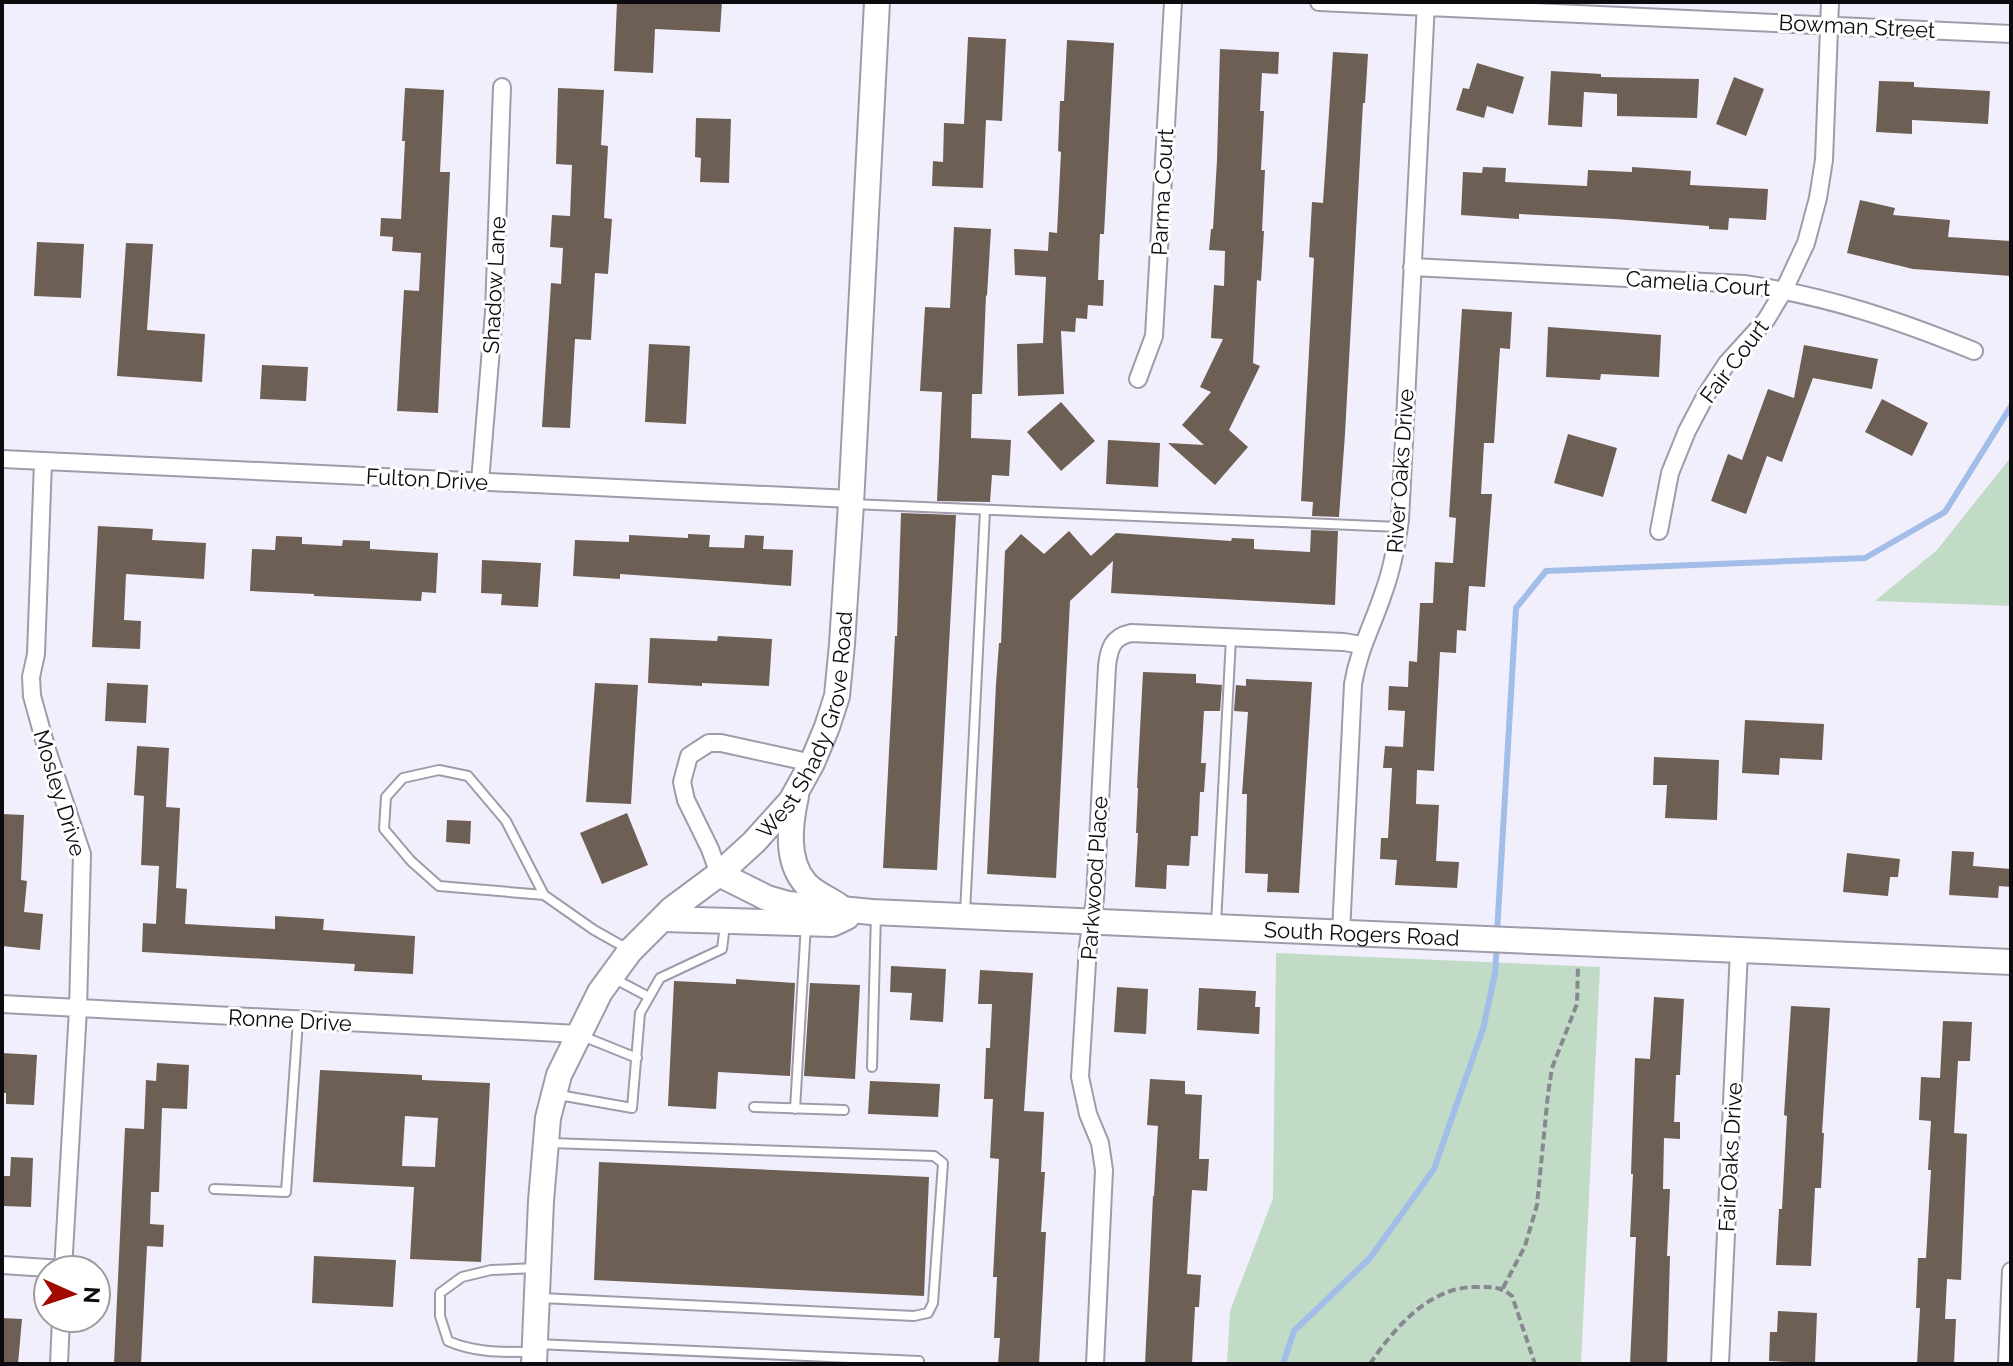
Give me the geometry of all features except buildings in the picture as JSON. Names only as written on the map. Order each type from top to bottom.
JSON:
[{"type":"main road","name":"West Shady Grove Road","points":[[534,1353],[548,1118],[559,1075],[600,992],[630,951],[754,842],[791,801],[812,763],[837,696],[851,502],[877,2]]},
{"type":"main road","points":[[797,789],[790,825],[796,868],[807,885],[860,911]]},
{"type":"main road","name":"South Rogers Road","points":[[719,874],[767,898],[788,904],[860,911],[2011,962]]},
{"type":"main road","points":[[663,919],[832,924],[860,911]]},
{"type":"street","name":"Parma Court","points":[[1138,379],[1154,336],[1173,2]]},
{"type":"street","name":"Bowman Street","points":[[1319,2],[1426,4],[2011,34]]},
{"type":"street","name":"Fair Court","points":[[1659,531],[1670,473],[1687,431],[1727,363],[1766,320],[1806,243],[1824,160],[1830,2]]},
{"type":"street","name":"River Oaks Drive","points":[[1341,933],[1353,684],[1362,645],[1394,562],[1399,527],[1426,4]]},
{"type":"street","name":"Shadow Lane","points":[[480,482],[494,312],[502,87]]},
{"type":"street","name":"Camelia Court","points":[[1412,267],[1744,284],[1852,306],[1974,351]]},
{"type":"street","name":"Fulton Drive","points":[[2,459],[851,502]]},
{"type":"street","name":"Mosley Drive","points":[[43,462],[32,696],[82,854],[78,1009],[64,1254]]},
{"type":"street","name":"Parkwood Place","points":[[1095,1364],[1104,1170],[1100,1143],[1088,1114],[1080,1077],[1096,884],[1107,666],[1111,647],[1122,635],[1131,633],[1362,645]]},
{"type":"street","points":[[719,874],[686,800],[682,782],[689,756],[709,743],[721,743],[812,763]]},
{"type":"street","name":"Fair Oaks Drive","points":[[1720,1364],[1739,950]]},
{"type":"street","name":"Ronne Drive","points":[[2,1004],[578,1034]]},
{"type":"street","points":[[2,1265],[32,1267]]},
{"type":"street","points":[[2007,1364],[2011,1271]]},
{"type":"street","points":[[59,1364],[60,1334]]},
{"type":"lane","points":[[851,502],[1399,527]]},
{"type":"lane","points":[[965,916],[985,510]]},
{"type":"lane","points":[[1215,927],[1231,638]]},
{"type":"lane","points":[[544,895],[439,886],[411,861],[384,829],[386,797],[403,778],[439,770],[468,776],[506,821],[544,895],[630,951]]},
{"type":"lane","points":[[860,911],[872,1067]]},
{"type":"lane","points":[[554,1094],[632,1108],[640,1013],[660,978],[722,949],[725,921]]},
{"type":"lane","points":[[795,1109],[806,923]]},
{"type":"lane","points":[[611,977],[649,997]]},
{"type":"lane","points":[[214,1189],[286,1192],[298,1020]]},
{"type":"lane","points":[[578,1034],[637,1058]]},
{"type":"lane","points":[[754,1107],[844,1110]]},
{"type":"lane","points":[[537,1298],[914,1316],[928,1313],[933,1303],[943,1163],[934,1156],[546,1143]]},
{"type":"lane","points":[[538,1268],[491,1270],[462,1277],[440,1293],[440,1316],[448,1341],[463,1348],[495,1352],[919,1361]]},
{"type":"path","points":[[1503,1288],[1525,1246],[1537,1205],[1552,1068],[1577,1004],[1579,942]]},
{"type":"path","points":[[1370,1364],[1388,1337],[1414,1312],[1440,1295],[1465,1286],[1503,1288],[1512,1296],[1535,1364]]},
{"type":"green space","points":[[2011,457],[2011,606],[1875,601],[1937,550]]},
{"type":"green space","points":[[1276,953],[1600,967],[1581,1364],[1227,1364],[1230,1311],[1273,1198]]},
{"type":"waterway","points":[[1497,933],[1516,608],[1546,571],[1865,558],[1945,512],[2011,406]]},
{"type":"waterway","points":[[1283,1364],[1294,1331],[1370,1258],[1434,1169],[1483,1029],[1495,973],[1497,944]]}]
